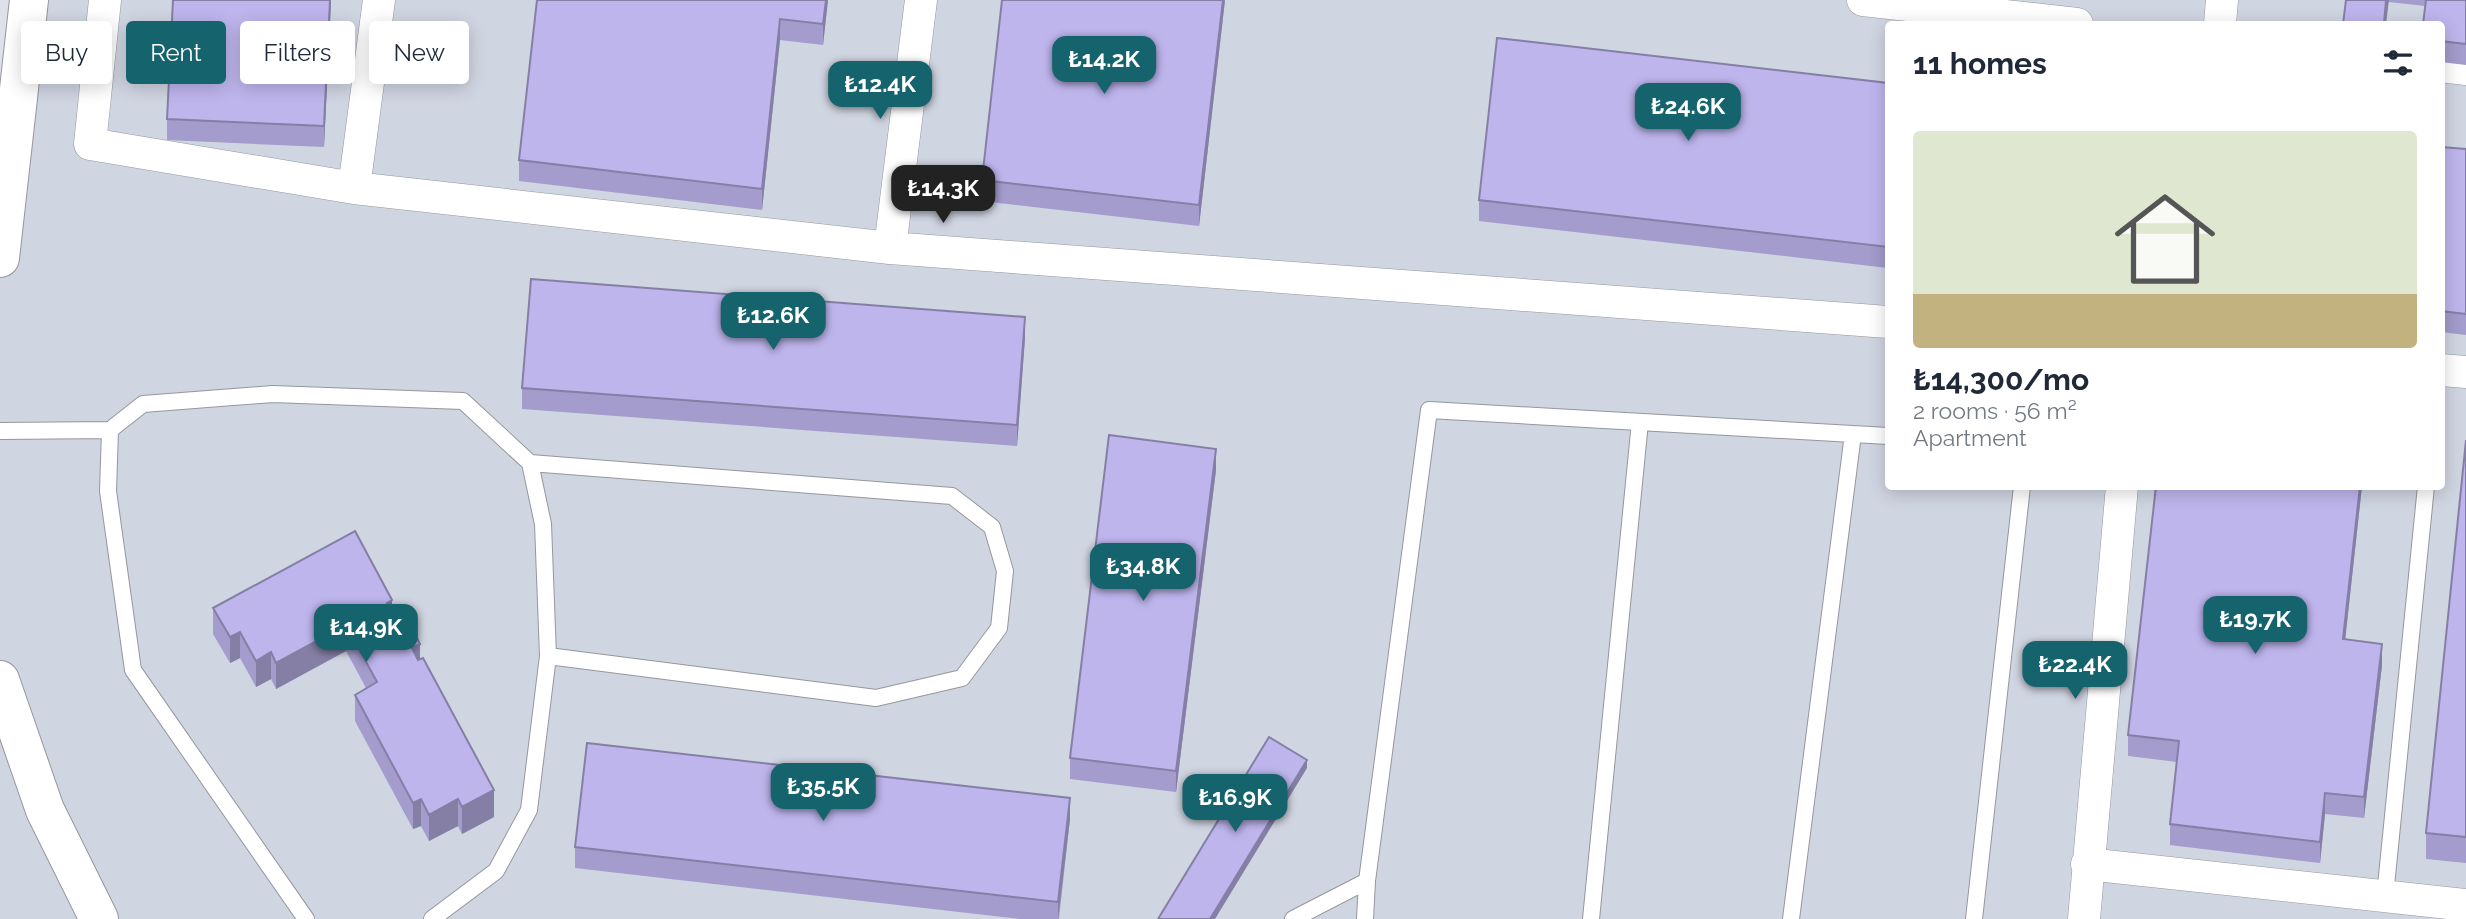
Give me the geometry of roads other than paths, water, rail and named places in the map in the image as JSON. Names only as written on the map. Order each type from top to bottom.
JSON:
[{"type":"main road","points":[[0,258],[29,0]]},
{"type":"main road","points":[[0,680],[45,810],[99,919]]},
{"type":"street","points":[[105,0],[90,144],[354,188],[890,248],[1885,322]]},
{"type":"street","points":[[354,188],[379,0]]},
{"type":"street","points":[[890,248],[921,0]]},
{"type":"street","points":[[1863,0],[2050,21]]},
{"type":"street","points":[[2220,21],[2222,0]]},
{"type":"street","points":[[2445,66],[2466,69]]},
{"type":"street","points":[[2445,370],[2466,372]]},
{"type":"street","points":[[2084,919],[2122,490]]},
{"type":"street","points":[[2087,864],[2466,905]]},
{"type":"lane","points":[[0,431],[110,429],[143,404],[273,394],[464,401],[530,463],[543,524],[548,656],[529,810],[496,871],[432,919]]},
{"type":"lane","points":[[1365,919],[1367,881],[1429,410],[1885,436]]},
{"type":"lane","points":[[1591,919],[1640,422]]},
{"type":"lane","points":[[110,429],[108,491],[133,670],[306,919]]},
{"type":"lane","points":[[1791,919],[1853,434]]},
{"type":"lane","points":[[530,463],[952,496],[992,527],[1005,571],[999,628],[962,678],[876,698],[548,656]]},
{"type":"lane","points":[[1974,919],[2022,490]]},
{"type":"lane","points":[[2385,897],[2426,490]]},
{"type":"lane","points":[[1293,919],[1367,881]]}]
